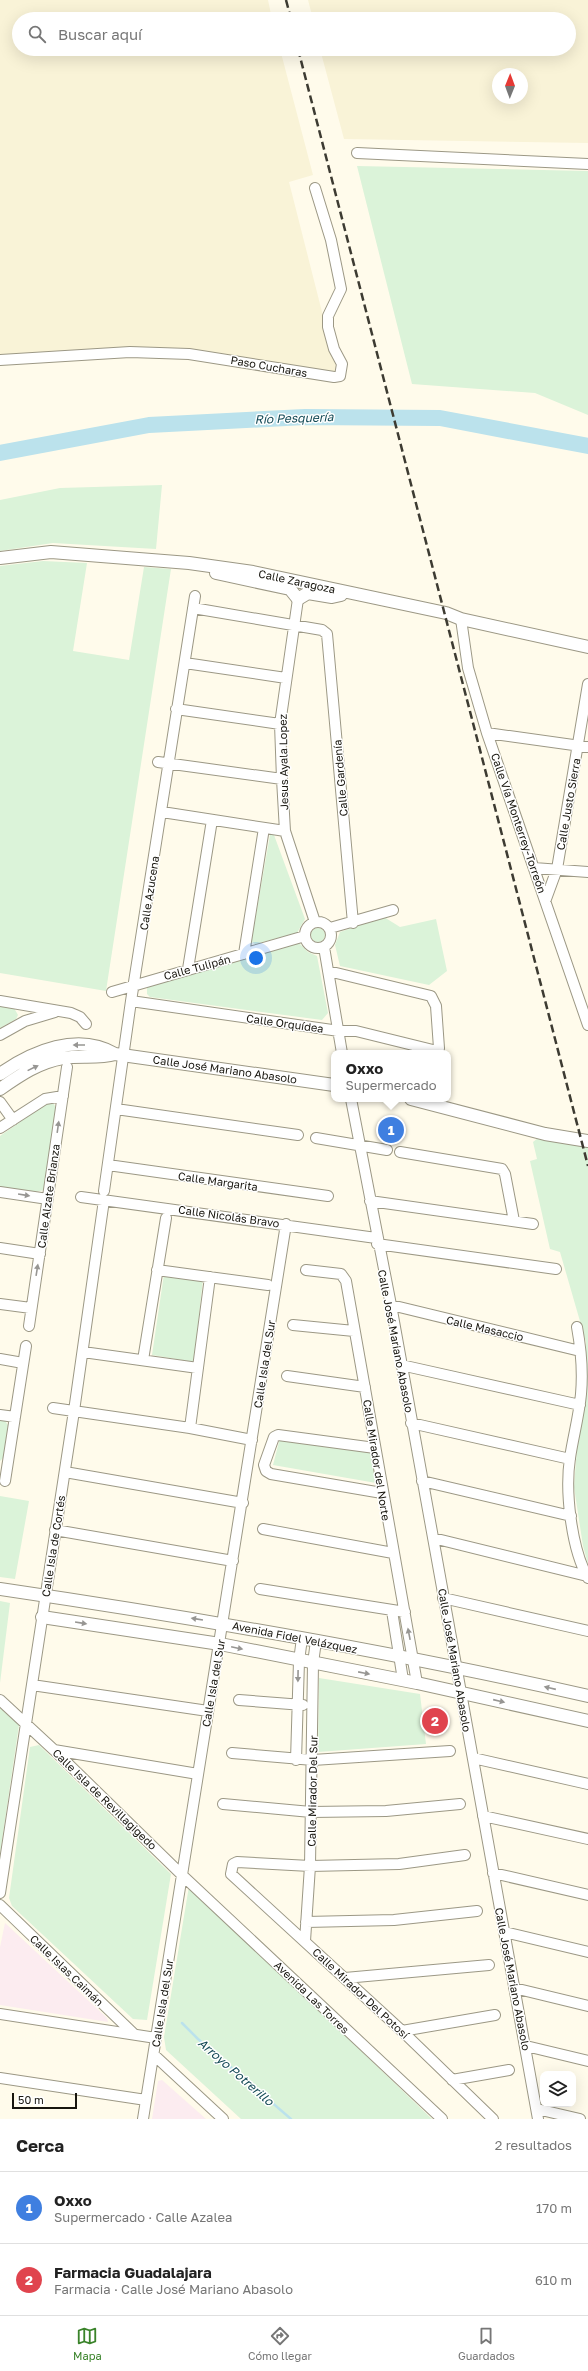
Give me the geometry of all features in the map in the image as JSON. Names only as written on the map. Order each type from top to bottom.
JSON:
[{"type":"street","points":[[357,153],[588,164]]},
{"type":"street","name":"Paso Cucharas","points":[[0,360],[130,352],[189,354],[334,378],[340,376],[342,364],[334,349],[328,327],[328,316],[341,289],[331,240],[315,188]]},
{"type":"street","name":"Calle Zaragoza","points":[[0,558],[51,552],[189,563],[253,572],[446,613],[461,619],[588,648]]},
{"type":"street","points":[[189,563],[205,570],[290,589],[298,599]]},
{"type":"street","points":[[298,599],[302,582]]},
{"type":"street","points":[[298,599],[308,593],[332,597],[347,592]]},
{"type":"street","name":"Calle Azucena","points":[[104,1195],[116,1110],[119,1054],[131,1001],[162,812],[163,762],[185,663],[195,596]]},
{"type":"street","name":"Jesus Ayala Lopez","points":[[298,599],[280,724],[282,779],[285,831],[315,922]]},
{"type":"street","points":[[193,608],[295,624]]},
{"type":"street","name":"Calle Vía Monterrey-Torreón","points":[[461,619],[468,668],[487,733],[534,868],[585,1003],[588,1025]]},
{"type":"street","name":"Calle Gardenía","points":[[295,624],[322,630],[327,634],[353,923]]},
{"type":"street","points":[[185,663],[286,678]]},
{"type":"street","name":"Calle Justo Sierra","points":[[546,899],[557,869],[583,746],[588,684]]},
{"type":"street","points":[[176,709],[280,724]]},
{"type":"street","points":[[487,733],[583,746]]},
{"type":"street","points":[[163,762],[282,779]]},
{"type":"street","points":[[162,812],[285,831]]},
{"type":"street","points":[[188,969],[212,820]]},
{"type":"street","points":[[244,954],[264,828]]},
{"type":"street","points":[[534,868],[588,872]]},
{"type":"street","points":[[330,928],[353,923],[393,910]]},
{"type":"street","points":[[324,947],[312,947],[305,936],[309,926],[315,922],[324,923],[330,928],[332,937],[324,947],[341,1050]]},
{"type":"street","name":"Calle Tulipán","points":[[112,992],[134,984],[305,936]]},
{"type":"street","name":"Calle Orquídea","points":[[131,1001],[338,1031],[356,1031],[438,1049],[440,1045],[436,1006],[431,996],[328,971]]},
{"type":"street","points":[[0,1001],[76,1014],[86,1024]]},
{"type":"street","points":[[0,1034],[25,1021],[59,1011]]},
{"type":"street","name":"Calle José Mariano Abasolo","points":[[0,1074],[34,1054],[56,1047],[70,1045],[102,1046],[119,1054],[331,1085]]},
{"type":"street","name":"Calle José Mariano Abasolo","points":[[0,1089],[33,1067],[52,1060],[72,1057],[101,1058],[119,1054]]},
{"type":"street","name":"Calle Alzate Brianza","points":[[29,1326],[67,1067]]},
{"type":"street","points":[[0,1127],[45,1099],[63,1096]]},
{"type":"street","points":[[0,1102],[13,1120]]},
{"type":"street","name":"Calle José Mariano Abasolo","points":[[352,1102],[433,1538],[473,1758],[492,1873],[538,2114]]},
{"type":"street","points":[[422,1102],[545,1134],[588,1141]]},
{"type":"street","points":[[116,1110],[298,1136]]},
{"type":"street","points":[[316,1138],[387,1150]]},
{"type":"street","points":[[400,1152],[502,1169],[505,1174],[514,1221]]},
{"type":"street","name":"Calle Margarita","points":[[108,1165],[328,1196]]},
{"type":"street","points":[[0,1192],[48,1199]]},
{"type":"street","name":"Calle Nicolás Bravo","points":[[81,1197],[104,1195],[286,1224],[377,1241],[556,1269]]},
{"type":"street","name":"Calle Isla de Cortés","points":[[0,1893],[83,1352],[104,1195]]},
{"type":"street","points":[[370,1201],[533,1224]]},
{"type":"street","points":[[142,1360],[166,1218]]},
{"type":"street","name":"Calle Isla del Sur","points":[[143,2119],[208,1711],[243,1503],[286,1224]]},
{"type":"street","points":[[0,1248],[40,1254]]},
{"type":"street","points":[[157,1270],[268,1285]]},
{"type":"street","name":"Calle Mirador del Norte","points":[[306,1270],[344,1276],[365,1387],[382,1493],[414,1659],[417,1683]]},
{"type":"street","points":[[190,1428],[210,1277]]},
{"type":"street","points":[[0,1304],[31,1308]]},
{"type":"street","name":"Calle Masaccio","points":[[390,1305],[580,1351]]},
{"type":"street","points":[[292,1325],[354,1331]]},
{"type":"street","points":[[577,1327],[582,1378],[580,1405],[570,1459],[569,1485],[571,1516],[579,1556],[587,1577]]},
{"type":"street","points":[[5,1481],[4,1469],[15,1417],[26,1346]]},
{"type":"street","points":[[83,1352],[198,1368]]},
{"type":"street","points":[[0,1359],[23,1363]]},
{"type":"street","points":[[401,1365],[580,1405]]},
{"type":"street","points":[[287,1376],[365,1387]]},
{"type":"street","points":[[53,1408],[190,1428],[252,1440]]},
{"type":"street","points":[[0,1415],[15,1417]]},
{"type":"street","points":[[411,1423],[570,1459]]},
{"type":"street","points":[[375,1448],[276,1435],[264,1462],[266,1471],[274,1475],[382,1493]]},
{"type":"street","points":[[65,1472],[243,1503]]},
{"type":"street","points":[[422,1481],[571,1516]]},
{"type":"street","points":[[262,1529],[393,1553]]},
{"type":"street","points":[[55,1530],[233,1561]]},
{"type":"street","points":[[433,1538],[587,1577]]},
{"type":"street","name":"Avenida Fidel Velázquez","points":[[0,1589],[223,1624],[456,1666],[588,1696]]},
{"type":"street","points":[[260,1589],[405,1612]]},
{"type":"street","points":[[443,1598],[588,1631]]},
{"type":"street","points":[[392,1611],[403,1680]]},
{"type":"street","name":"Avenida Fidel Velázquez","points":[[42,1617],[220,1644],[299,1661],[461,1692],[588,1721]]},
{"type":"street","name":"Calle Mirador Del Sur","points":[[296,1760],[299,1661],[302,1638]]},
{"type":"street","name":"Calle Mirador Del Sur","points":[[305,1941],[310,1866],[313,1760],[313,1663],[316,1641]]},
{"type":"street","points":[[32,1685],[208,1711]]},
{"type":"street","name":"Calle Isla de Revillagigedo","points":[[0,1700],[27,1724],[182,1875]]},
{"type":"street","points":[[239,1700],[313,1705]]},
{"type":"street","points":[[54,1750],[198,1774]]},
{"type":"street","points":[[232,1753],[296,1760],[313,1760],[450,1751]]},
{"type":"street","points":[[473,1758],[588,1784]]},
{"type":"street","points":[[223,1804],[311,1812],[386,1811],[460,1804]]},
{"type":"street","points":[[482,1816],[588,1839]]},
{"type":"street","points":[[310,1866],[399,1864],[466,1855]]},
{"type":"street","name":"Calle Mirador Del Potosí","points":[[310,1866],[237,1862],[231,1867],[231,1874],[402,2030],[494,2119]]},
{"type":"street","points":[[492,1873],[588,1895]]},
{"type":"street","name":"Avenida Las Torres","points":[[182,1875],[442,2119]]},
{"type":"street","name":"Calle Islas Caimán","points":[[0,1905],[134,2034]]},
{"type":"street","points":[[306,1922],[394,1920],[478,1911]]},
{"type":"street","points":[[504,1932],[588,1952]]},
{"type":"street","points":[[345,1978],[489,1965]]},
{"type":"street","points":[[514,1988],[588,2006]]},
{"type":"street","points":[[0,2014],[156,2038]]},
{"type":"street","points":[[402,2030],[495,2014]]},
{"type":"street","points":[[526,2046],[588,2061]]},
{"type":"street","points":[[154,2055],[223,2119]]},
{"type":"street","points":[[452,2080],[509,2070]]},
{"type":"street","points":[[0,2078],[146,2100]]},
{"type":"street","points":[[538,2114],[580,2119]]},
{"type":"shaded area","points":[[0,0],[268,0],[271,12],[12,12],[12,56],[282,56],[313,175],[289,182],[338,375],[152,351],[0,356]]},
{"type":"shaded area","points":[[308,0],[588,0],[588,143],[344,139],[322,56],[576,56],[576,12],[311,12]]},
{"type":"shaded area","points":[[5,1923],[107,2018],[108,2022],[0,2005],[0,1947]]},
{"type":"shaded area","points":[[162,2080],[206,2119],[152,2119],[158,2081]]},
{"type":"green space","points":[[357,166],[588,171],[588,415],[535,393],[412,384]]},
{"type":"green space","points":[[162,485],[156,549],[53,543],[0,551],[0,500],[60,488]]},
{"type":"green space","points":[[43,561],[87,563],[73,651],[129,660],[144,567],[171,569],[106,991],[0,973],[0,566]]},
{"type":"green space","points":[[270,835],[274,835],[305,919],[297,933],[255,944],[252,942],[252,937]]},
{"type":"green space","points":[[384,917],[400,927],[436,919],[447,971],[429,985],[340,966],[335,945],[340,932]]},
{"type":"green space","points":[[315,928],[321,928],[325,932],[325,938],[321,942],[315,942],[311,938],[311,932]]},
{"type":"green space","points":[[299,943],[308,952],[317,956],[328,1013],[322,1020],[150,997],[147,994],[147,987]]},
{"type":"green space","points":[[0,1005],[14,1008],[18,1015],[16,1019],[0,1028]]},
{"type":"green space","points":[[47,1103],[54,1104],[56,1109],[44,1190],[35,1192],[0,1187],[0,1136]]},
{"type":"green space","points":[[538,1138],[588,1147],[588,1564],[583,1546],[574,1487],[577,1448],[586,1399],[586,1342],[560,1252],[550,1249],[530,1161],[537,1159],[533,1142]]},
{"type":"green space","points":[[164,1274],[203,1279],[194,1362],[152,1355]]},
{"type":"green space","points":[[0,1420],[5,1421],[8,1425],[3,1458],[0,1461]]},
{"type":"green space","points":[[280,1438],[370,1451],[376,1483],[273,1465]]},
{"type":"green space","points":[[0,1496],[29,1501],[15,1579],[0,1577]]},
{"type":"green space","points":[[0,1601],[10,1603],[0,1683]]},
{"type":"green space","points":[[319,1678],[420,1694],[426,1744],[318,1752]]},
{"type":"green space","points":[[0,1708],[19,1725],[0,1854]]},
{"type":"green space","points":[[39,1745],[171,1874],[147,2020],[133,2019],[12,1906],[9,1898],[30,1747]]},
{"type":"green space","points":[[189,1886],[432,2119],[241,2119],[166,2050],[164,2037]]},
{"type":"waterway","name":"Río Pesquería","points":[[0,453],[149,425],[305,417],[440,418],[588,446]]},
{"type":"waterway","name":"Arroyo Potrerillo","points":[[182,2023],[198,2039],[291,2119]]},
{"type":"railway","points":[[286,0],[289,12]]},
{"type":"railway","points":[[300,56],[588,1166]]},
{"type":"place","name":"Oxxo","points":[[391,1130]]},
{"type":"place","name":"Farmacia Guadalajara","points":[[435,1721]]}]
